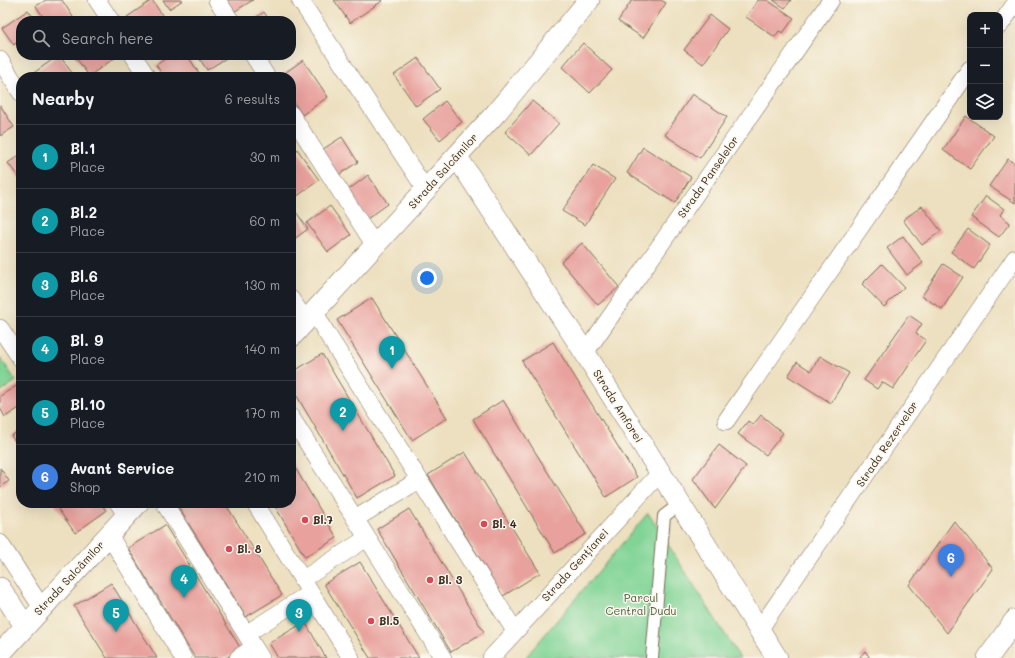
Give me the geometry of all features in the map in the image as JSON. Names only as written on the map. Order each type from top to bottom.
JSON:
[{"type":"street","points":[[97,0],[108,16]]},
{"type":"street","points":[[217,0],[227,16]]},
{"type":"street","points":[[300,0],[426,190]]},
{"type":"street","name":"Strada Salcâmilor","points":[[296,331],[496,113],[589,0]]},
{"type":"street","name":"Strada Panselelor","points":[[585,353],[831,0]]},
{"type":"street","points":[[1003,22],[1015,4]]},
{"type":"street","points":[[0,60],[16,85]]},
{"type":"street","points":[[136,60],[144,72]]},
{"type":"street","points":[[256,60],[264,72]]},
{"type":"street","points":[[726,421],[967,73]]},
{"type":"street","points":[[296,122],[375,246]]},
{"type":"street","name":"Strada Amforei","points":[[457,157],[585,353],[777,658]]},
{"type":"street","name":"Strada Rezervelor","points":[[759,630],[1015,258]]},
{"type":"street","points":[[296,303],[324,329],[515,632]]},
{"type":"street","points":[[0,328],[16,352]]},
{"type":"street","points":[[296,425],[443,658]]},
{"type":"street","name":"Strada Gențianei","points":[[491,658],[660,473]]},
{"type":"street","points":[[355,519],[419,480]]},
{"type":"street","points":[[652,658],[664,516],[680,504]]},
{"type":"street","name":"Strada Salcâmilor","points":[[2,645],[25,626],[109,535],[127,508]]},
{"type":"street","points":[[167,508],[254,646]]},
{"type":"street","points":[[258,508],[351,658]]},
{"type":"street","points":[[109,535],[183,658]]},
{"type":"street","points":[[238,658],[254,646],[306,587],[367,538]]},
{"type":"street","points":[[0,543],[42,608]]},
{"type":"street","points":[[0,588],[25,626]]},
{"type":"street","points":[[988,658],[1015,620]]},
{"type":"green space","points":[[0,357],[16,381],[0,392]]},
{"type":"green space","name":"Parcul Central Dudu","points":[[648,513],[740,658],[525,658]]},
{"type":"building","points":[[46,0],[62,0],[72,16],[43,16],[36,6]]},
{"type":"building","points":[[152,0],[163,16],[128,16]]},
{"type":"building","points":[[163,0],[183,0],[169,9]]},
{"type":"building","points":[[224,0],[253,0],[232,13]]},
{"type":"building","points":[[334,0],[381,0],[382,1],[350,23]]},
{"type":"building","points":[[632,0],[661,0],[666,3],[643,38],[618,21]]},
{"type":"building","points":[[758,0],[767,0],[794,18],[783,33],[779,31],[775,37],[746,17]]},
{"type":"building","points":[[773,0],[791,0],[785,8]]},
{"type":"building","points":[[28,10],[32,16],[19,16]]},
{"type":"building","points":[[264,12],[267,16],[258,16]]},
{"type":"building","points":[[710,15],[728,29],[703,64],[684,50]]},
{"type":"building","points":[[16,18],[16,43],[14,45],[2,28]]},
{"type":"building","points":[[583,43],[612,70],[590,93],[562,67]]},
{"type":"building","points":[[418,58],[440,89],[416,106],[394,75]]},
{"type":"building","points":[[52,60],[63,60],[71,72],[35,72]]},
{"type":"building","points":[[78,60],[112,60],[95,72],[86,72]]},
{"type":"building","points":[[164,60],[190,60],[198,72],[161,72],[156,65]]},
{"type":"building","points":[[200,60],[223,60],[207,70]]},
{"type":"building","points":[[303,60],[328,97],[302,115],[296,106],[296,72],[286,72]]},
{"type":"building","points":[[692,94],[727,117],[700,158],[665,135]]},
{"type":"building","points":[[445,101],[462,122],[440,140],[423,119]]},
{"type":"building","points":[[532,101],[559,123],[531,155],[505,132]]},
{"type":"building","points":[[0,105],[14,127],[0,136]]},
{"type":"building","points":[[966,116],[967,120],[972,120],[994,136],[970,169],[943,150]]},
{"type":"building","points":[[342,137],[358,162],[337,176],[320,151]]},
{"type":"building","points":[[643,147],[691,177],[675,203],[627,173]]},
{"type":"building","points":[[297,149],[319,180],[296,197]]},
{"type":"building","points":[[16,157],[16,174],[8,163]]},
{"type":"building","points":[[1008,159],[1015,164],[1015,203],[989,186]]},
{"type":"building","points":[[593,165],[615,179],[585,225],[562,211]]},
{"type":"building","points":[[368,175],[388,204],[367,219],[347,191]]},
{"type":"building","points":[[986,196],[1004,209],[1000,215],[1010,223],[999,237],[971,217]]},
{"type":"building","points":[[330,206],[351,235],[328,252],[307,223]]},
{"type":"building","points":[[922,206],[941,231],[922,245],[903,220]]},
{"type":"building","points":[[296,212],[308,229],[296,238]]},
{"type":"building","points":[[968,229],[990,245],[974,269],[951,252]]},
{"type":"building","points":[[903,236],[923,263],[907,275],[887,248]]},
{"type":"building","points":[[582,243],[619,287],[598,305],[561,262]]},
{"type":"building","points":[[882,264],[904,287],[884,307],[862,284]]},
{"type":"building","points":[[943,264],[963,277],[942,309],[922,296]]},
{"type":"building","points":[[372,298],[447,418],[412,440],[337,320]]},
{"type":"building","points":[[909,315],[922,324],[916,333],[926,340],[893,389],[882,382],[877,389],[864,380]]},
{"type":"building","points":[[553,342],[637,477],[606,497],[522,361]]},
{"type":"building","points":[[322,354],[395,476],[357,498],[296,394],[296,370]]},
{"type":"building","points":[[820,356],[849,373],[831,403],[788,376],[797,362],[811,371]]},
{"type":"building","points":[[16,386],[16,410],[5,417],[0,408],[0,396]]},
{"type":"building","points":[[503,400],[586,534],[555,553],[473,419]]},
{"type":"building","points":[[761,415],[783,433],[766,455],[738,434],[748,421],[753,425]]},
{"type":"building","points":[[16,432],[16,442],[11,436]]},
{"type":"building","points":[[719,445],[746,466],[715,509],[693,479]]},
{"type":"building","name":"Bl. 4","points":[[465,452],[540,573],[503,596],[428,475]]},
{"type":"building","points":[[0,468],[9,481],[0,487]]},
{"type":"building","name":"Bl.7","points":[[296,469],[337,538],[305,557],[276,508],[296,508]]},
{"type":"building","points":[[58,508],[104,508],[106,511],[75,533]]},
{"type":"building","name":"Bl. 8","points":[[179,508],[228,508],[282,595],[246,617]]},
{"type":"building","name":"Bl. 3","points":[[409,509],[484,632],[451,652],[377,529]]},
{"type":"building","points":[[954,521],[993,569],[947,633],[909,585]]},
{"type":"building","points":[[165,525],[241,649],[226,658],[195,658],[128,548]]},
{"type":"building","name":"Bl.5","points":[[360,562],[419,658],[370,658],[324,584]]},
{"type":"building","points":[[111,583],[157,658],[107,658],[74,606]]},
{"type":"building","points":[[305,622],[326,658],[278,658],[269,643]]},
{"type":"building","points":[[865,651],[870,658],[859,658]]},
{"type":"place","name":"Bl.1","points":[[392,369]]},
{"type":"place","name":"Bl.2","points":[[343,431]]},
{"type":"place","name":"Bl.7","points":[[305,520]]},
{"type":"place","name":"Bl. 4","points":[[484,524]]},
{"type":"place","name":"Bl. 8","points":[[229,549]]},
{"type":"place","name":"Avant Service","points":[[951,577]]},
{"type":"place","name":"Bl. 3","points":[[430,580]]},
{"type":"place","name":"Bl. 9","points":[[184,598]]},
{"type":"place","name":"Bl.5","points":[[371,621]]},
{"type":"place","name":"Bl.10","points":[[116,632]]},
{"type":"place","name":"Bl.6","points":[[299,632]]}]
